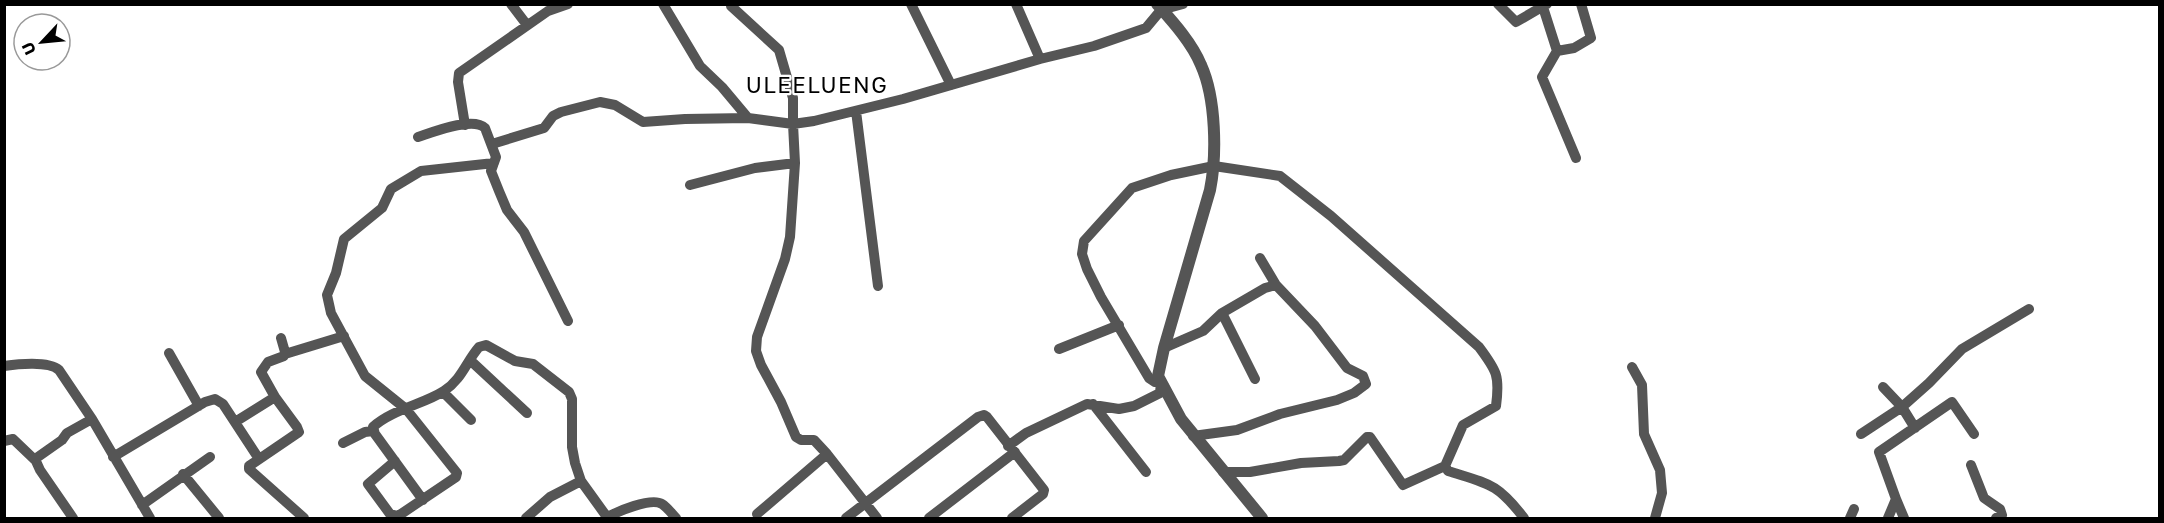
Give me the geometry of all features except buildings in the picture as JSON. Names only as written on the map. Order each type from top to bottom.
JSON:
[{"type":"street","points":[[512,4],[527,25]]},
{"type":"street","points":[[465,125],[458,82],[459,73],[548,11],[568,4]]},
{"type":"street","points":[[663,4],[700,66],[722,87],[748,118]]},
{"type":"street","points":[[911,4],[951,85]]},
{"type":"street","points":[[1016,4],[1041,59]]},
{"type":"street","points":[[1159,7],[1183,4]]},
{"type":"street","points":[[1498,4],[1516,22],[1544,5],[1557,51],[1542,77],[1576,158]]},
{"type":"street","points":[[1557,51],[1574,48],[1591,38],[1581,4]]},
{"type":"street","points":[[731,6],[779,50],[794,98],[795,163],[788,247],[757,337],[757,358],[796,436],[801,440],[814,440],[877,519]]},
{"type":"street","points":[[492,144],[544,128],[553,116],[561,112],[600,102],[615,105],[643,123],[686,119],[748,118],[793,124],[855,111],[1094,46],[1146,28],[1159,7]]},
{"type":"street","points":[[929,519],[1012,449],[1026,433],[1084,405],[1093,404],[1111,409],[1134,406],[1160,393],[1164,348],[1210,190],[1214,166],[1213,121],[1205,75],[1196,54],[1159,7]]},
{"type":"street","points":[[855,111],[879,286]]},
{"type":"street","points":[[418,137],[447,127],[476,123],[482,125],[496,157],[492,174],[507,210],[524,232],[568,321]]},
{"type":"street","points":[[395,461],[368,484],[390,514],[399,518],[456,477],[457,473],[406,409],[365,376],[331,313],[327,295],[336,273],[344,239],[382,208],[391,189],[421,171],[494,163]]},
{"type":"street","points":[[690,185],[756,168],[795,163]]},
{"type":"street","points":[[1160,379],[1155,382],[1149,378],[1087,269],[1082,254],[1084,241],[1132,188],[1171,175],[1214,166],[1280,176],[1331,216],[1479,347],[1498,375],[1496,406],[1463,426],[1445,466],[1403,485],[1370,437],[1366,437],[1344,459],[1339,461],[1301,463],[1250,472],[1223,472]]},
{"type":"street","points":[[1193,436],[1237,430],[1280,414],[1337,400],[1365,385],[1364,377],[1347,368],[1315,326],[1276,285],[1260,258]]},
{"type":"street","points":[[1164,348],[1203,331],[1222,313],[1265,288],[1276,285]]},
{"type":"street","points":[[1860,434],[1902,406],[1929,383],[1962,349],[2029,309]]},
{"type":"street","points":[[1222,313],[1255,380]]},
{"type":"street","points":[[1059,349],[1119,325]]},
{"type":"street","points":[[304,519],[249,470],[249,466],[299,432],[297,426],[274,397],[261,372],[268,362],[285,354],[344,336]]},
{"type":"street","points":[[281,338],[285,354]]},
{"type":"street","points":[[373,430],[375,425],[443,392],[459,378],[479,347],[486,345],[515,361],[533,364],[569,392],[572,399],[572,447],[581,481],[607,518],[631,507],[656,502],[662,503],[676,519]]},
{"type":"street","points":[[169,353],[199,406]]},
{"type":"street","points":[[471,361],[527,413]]},
{"type":"street","points":[[4,366],[16,364],[57,367],[92,419],[150,519]]},
{"type":"street","points":[[1632,367],[1642,385],[1644,434],[1660,470],[1662,494],[1655,519]]},
{"type":"street","points":[[1160,379],[1181,419],[1193,436],[1262,519]]},
{"type":"street","points":[[1883,387],[1902,406],[1915,428]]},
{"type":"street","points":[[443,392],[471,420]]},
{"type":"street","points":[[235,422],[274,397]]},
{"type":"street","points":[[113,457],[212,399],[218,400],[223,405],[259,459]]},
{"type":"street","points":[[1904,519],[1878,453],[1952,402],[1974,434]]},
{"type":"street","points":[[1093,404],[1146,472]]},
{"type":"street","points":[[846,519],[865,502],[981,416],[987,417],[1042,486],[1044,492],[1014,518]]},
{"type":"street","points":[[35,460],[42,452],[62,440],[67,433],[92,419]]},
{"type":"street","points":[[343,443],[373,430]]},
{"type":"street","points":[[373,430],[423,500]]},
{"type":"street","points":[[4,441],[13,439],[35,460],[72,519]]},
{"type":"street","points":[[757,514],[827,454]]},
{"type":"street","points":[[142,506],[183,474],[210,457]]},
{"type":"street","points":[[1971,465],[1984,498],[2000,509],[2002,515],[1996,519]]},
{"type":"street","points":[[1445,466],[1448,471],[1493,485],[1509,499],[1524,519]]},
{"type":"street","points":[[183,474],[219,519]]},
{"type":"street","points":[[526,519],[550,497],[581,481]]},
{"type":"street","points":[[1888,519],[1896,499]]},
{"type":"district","name":"ULEELUENG","points":[[817,84]]}]
